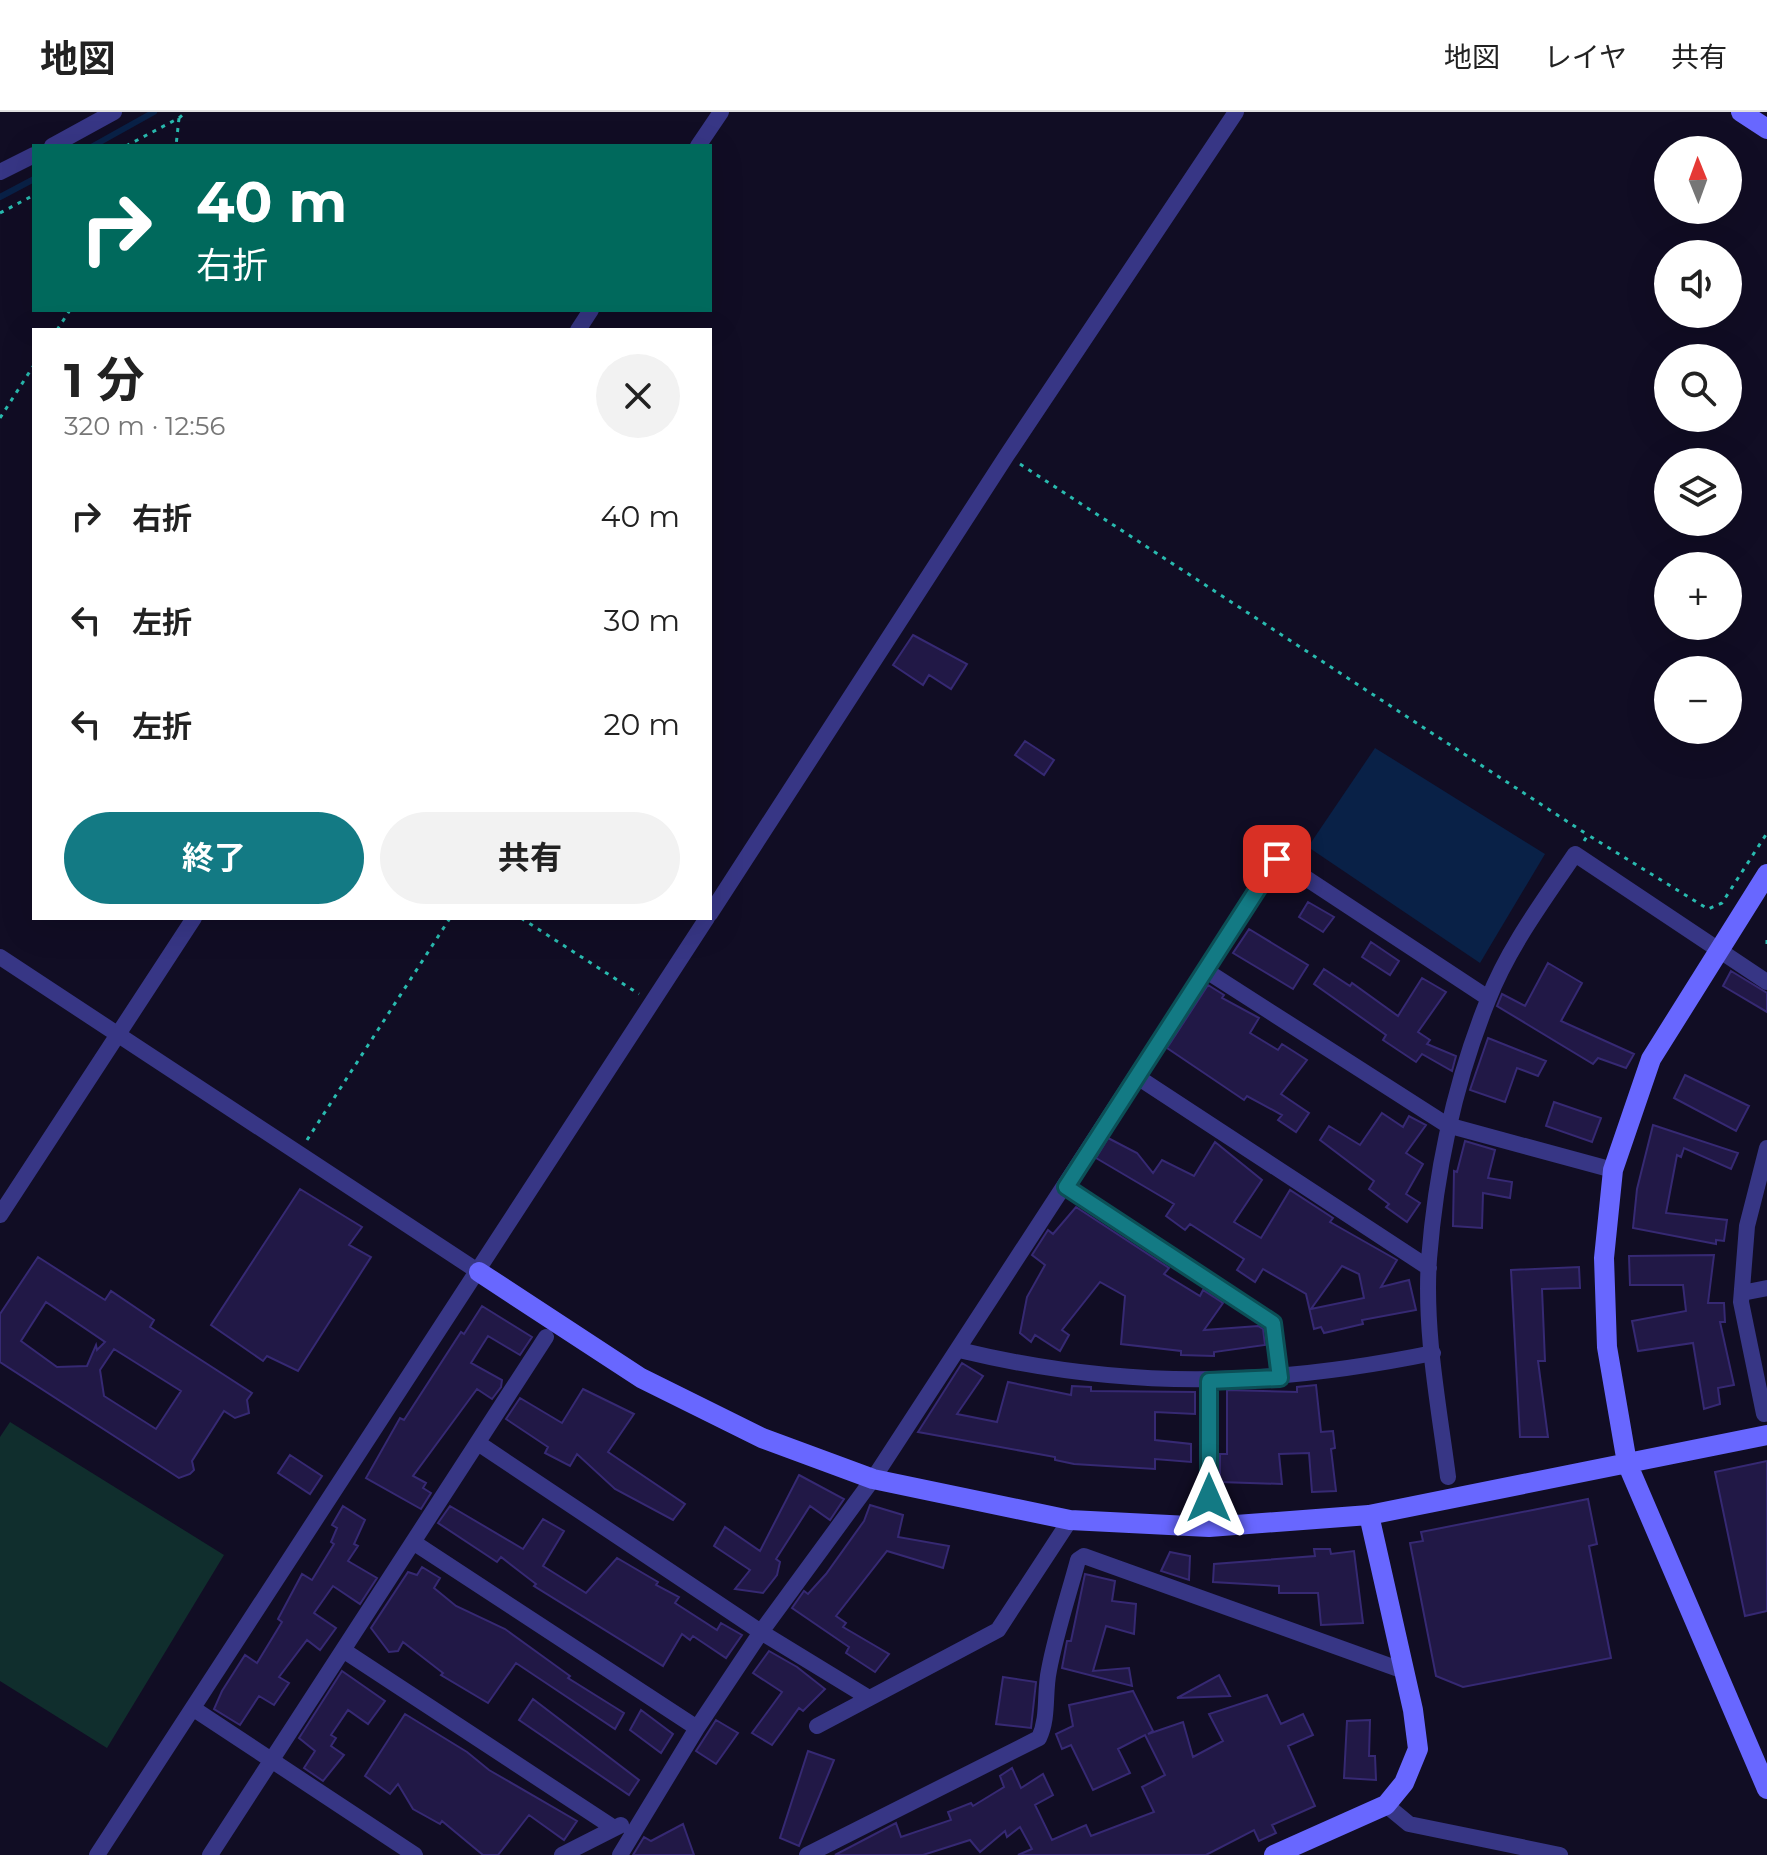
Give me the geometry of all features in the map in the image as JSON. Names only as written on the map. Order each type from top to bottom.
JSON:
[{"type":"street","points":[[56,144],[114,112]]},
{"type":"street","points":[[699,144],[721,112]]},
{"type":"street","points":[[712,911],[1007,455],[1236,112]]},
{"type":"street","points":[[1741,112],[1767,129]]},
{"type":"street","points":[[0,172],[32,156]]},
{"type":"street","points":[[1448,1477],[1433,1353],[1429,1268],[1447,1125],[1488,998],[1530,922],[1575,854],[1767,982]]},
{"type":"street","points":[[620,1855],[697,1728],[761,1632],[873,1479],[1277,859],[1488,998]]},
{"type":"street","points":[[1767,874],[1651,1059],[1613,1170],[1604,1258],[1607,1347],[1627,1463],[1767,1789]]},
{"type":"street","points":[[0,1215],[193,920]]},
{"type":"street","points":[[97,1855],[706,920]]},
{"type":"street","points":[[0,957],[641,1378],[762,1438],[873,1479],[1070,1520],[1209,1527],[1369,1515],[1767,1435]]},
{"type":"street","points":[[1205,970],[1447,1125],[1613,1170]]},
{"type":"street","points":[[1136,1076],[1429,1268]]},
{"type":"street","points":[[1764,1414],[1742,1293],[1747,1226],[1767,1148]]},
{"type":"street","points":[[1066,1187],[1273,1323],[1280,1378]]},
{"type":"street","points":[[1742,1293],[1767,1288]]},
{"type":"street","points":[[210,1855],[546,1337]]},
{"type":"street","points":[[959,1350],[1087,1375],[1209,1381],[1280,1378],[1353,1369],[1433,1353]]},
{"type":"street","points":[[1209,1381],[1209,1527]]},
{"type":"street","points":[[478,1443],[761,1632],[869,1698]]},
{"type":"street","points":[[1274,1855],[1386,1805],[1404,1783],[1418,1749],[1369,1515]]},
{"type":"street","points":[[817,1726],[998,1630],[1070,1520]]},
{"type":"street","points":[[413,1542],[697,1728]]},
{"type":"street","points":[[1053,1546],[1078,1560]]},
{"type":"street","points":[[807,1855],[1039,1738],[1044,1727],[1048,1674],[1078,1560],[1084,1556],[1404,1671]]},
{"type":"street","points":[[343,1650],[614,1828]]},
{"type":"street","points":[[194,1709],[415,1855]]},
{"type":"street","points":[[1386,1805],[1409,1824],[1560,1855]]},
{"type":"street","points":[[562,1855],[644,1814]]},
{"type":"path","points":[[130,144],[186,112]]},
{"type":"path","points":[[176,144],[179,118]]},
{"type":"path","points":[[0,213],[32,196]]},
{"type":"path","points":[[0,418],[32,368]]},
{"type":"path","points":[[1007,455],[1588,835],[1708,909],[1722,903],[1767,833]]},
{"type":"path","points":[[1575,854],[1588,835]]},
{"type":"path","points":[[299,1153],[449,920]]},
{"type":"path","points":[[524,920],[652,1003]]},
{"type":"green space","points":[[10,1422],[224,1555],[107,1748],[0,1681],[0,1437]]},
{"type":"water","points":[[1375,748],[1545,854],[1480,963],[1308,847]]},
{"type":"building","points":[[913,635],[967,664],[951,689],[929,675],[923,685],[893,665]]},
{"type":"building","points":[[1025,741],[1054,760],[1044,775],[1015,755]]},
{"type":"building","points":[[1308,902],[1334,917],[1323,932],[1299,917]]},
{"type":"building","points":[[1249,929],[1308,965],[1293,989],[1233,953]]},
{"type":"building","points":[[1371,942],[1399,961],[1390,975],[1362,957]]},
{"type":"building","points":[[1548,963],[1582,983],[1561,1021],[1634,1054],[1626,1068],[1598,1058],[1593,1064],[1497,1006],[1502,994],[1525,1006]]},
{"type":"building","points":[[1324,969],[1350,986],[1352,983],[1398,1016],[1422,978],[1446,992],[1418,1032],[1430,1040],[1427,1044],[1456,1056],[1452,1071],[1422,1054],[1416,1062],[1383,1040],[1386,1035],[1314,984]]},
{"type":"building","points":[[1731,971],[1767,993],[1767,1012],[1723,986]]},
{"type":"building","points":[[1208,985],[1224,995],[1222,998],[1259,1018],[1250,1033],[1278,1050],[1282,1044],[1307,1060],[1281,1094],[1309,1113],[1296,1132],[1278,1120],[1282,1115],[1247,1096],[1244,1100],[1167,1048]]},
{"type":"building","points":[[1488,1038],[1546,1061],[1538,1076],[1517,1068],[1505,1102],[1470,1090]]},
{"type":"building","points":[[1685,1075],[1749,1106],[1736,1131],[1674,1098]]},
{"type":"building","points":[[1554,1102],[1601,1118],[1592,1142],[1546,1126]]},
{"type":"building","points":[[1382,1113],[1403,1127],[1409,1116],[1426,1125],[1406,1153],[1423,1164],[1406,1194],[1420,1203],[1407,1222],[1386,1207],[1389,1204],[1369,1189],[1374,1181],[1320,1140],[1329,1126],[1360,1145]]},
{"type":"building","points":[[1653,1125],[1738,1153],[1731,1169],[1684,1148],[1681,1157],[1677,1155],[1666,1213],[1727,1220],[1724,1241],[1716,1240],[1716,1244],[1633,1228],[1637,1189]]},
{"type":"building","points":[[1108,1138],[1137,1153],[1153,1173],[1162,1160],[1194,1176],[1215,1142],[1262,1180],[1234,1222],[1261,1238],[1290,1190],[1333,1218],[1330,1222],[1397,1260],[1381,1287],[1409,1280],[1416,1310],[1362,1320],[1363,1324],[1324,1333],[1321,1327],[1314,1329],[1306,1294],[1263,1269],[1255,1282],[1237,1270],[1244,1259],[1190,1224],[1185,1230],[1166,1216],[1174,1204],[1096,1158]],"holes":[[[1342,1266],[1359,1274],[1364,1298],[1311,1309]]]},
{"type":"building","points":[[1465,1141],[1495,1150],[1488,1178],[1512,1182],[1510,1198],[1483,1193],[1482,1228],[1453,1226],[1454,1171],[1457,1172]]},
{"type":"building","points":[[300,1189],[362,1227],[349,1245],[371,1257],[298,1371],[267,1356],[263,1361],[211,1325]]},
{"type":"building","points":[[1076,1207],[1169,1268],[1164,1274],[1200,1296],[1203,1290],[1223,1303],[1204,1330],[1258,1326],[1263,1329],[1265,1345],[1214,1352],[1214,1356],[1181,1355],[1181,1351],[1121,1344],[1125,1296],[1100,1282],[1062,1330],[1069,1335],[1060,1351],[1035,1335],[1031,1342],[1020,1333],[1027,1297],[1045,1265],[1032,1255],[1048,1230],[1053,1234]]},
{"type":"building","points":[[1714,1255],[1708,1303],[1724,1303],[1725,1322],[1720,1322],[1734,1385],[1718,1388],[1720,1404],[1704,1409],[1693,1343],[1638,1351],[1632,1321],[1686,1311],[1683,1285],[1630,1285],[1629,1256]]},
{"type":"building","points":[[38,1257],[105,1300],[111,1291],[154,1320],[150,1327],[252,1393],[247,1400],[249,1413],[235,1418],[224,1411],[192,1461],[194,1470],[179,1478],[0,1362],[0,1314]],"holes":[[[46,1302],[105,1342],[97,1350],[96,1345],[87,1366],[57,1367],[21,1341]],[[114,1349],[181,1391],[156,1429],[104,1396],[100,1370]]]},
{"type":"building","points":[[1579,1267],[1580,1288],[1542,1289],[1545,1361],[1538,1361],[1548,1437],[1520,1437],[1511,1270]]},
{"type":"building","points":[[482,1306],[532,1337],[520,1355],[488,1336],[471,1363],[502,1380],[501,1387],[492,1399],[477,1389],[413,1476],[426,1483],[423,1488],[431,1493],[421,1509],[366,1478],[400,1418],[404,1420],[461,1332],[464,1334]]},
{"type":"building","points":[[962,1363],[983,1376],[957,1414],[997,1422],[1008,1382],[1071,1395],[1072,1386],[1091,1387],[1091,1391],[1195,1392],[1195,1414],[1155,1412],[1155,1440],[1191,1444],[1191,1462],[1155,1459],[1155,1469],[1074,1464],[1055,1460],[1055,1457],[918,1432]]},
{"type":"building","points":[[1316,1385],[1321,1432],[1333,1431],[1335,1448],[1331,1449],[1336,1491],[1312,1492],[1309,1453],[1279,1454],[1282,1484],[1220,1482],[1220,1454],[1227,1454],[1227,1390],[1297,1392],[1297,1387]]},
{"type":"building","points":[[583,1389],[634,1414],[608,1452],[685,1504],[673,1520],[615,1489],[577,1454],[570,1466],[545,1453],[548,1447],[506,1419],[520,1398],[562,1423]]},
{"type":"building","points":[[290,1455],[322,1476],[310,1494],[278,1473]]},
{"type":"building","points":[[1767,1461],[1767,1611],[1745,1616],[1715,1472]]},
{"type":"building","points":[[799,1475],[844,1499],[830,1520],[810,1506],[776,1559],[780,1562],[777,1575],[763,1593],[735,1589],[750,1570],[714,1546],[725,1527],[760,1551]]},
{"type":"building","points":[[1588,1499],[1597,1544],[1589,1546],[1611,1658],[1463,1687],[1436,1676],[1410,1543],[1423,1541],[1421,1532]]},
{"type":"building","points":[[870,1505],[903,1515],[898,1537],[949,1546],[943,1568],[887,1551],[836,1616],[846,1623],[843,1627],[889,1654],[875,1672],[846,1653],[849,1647],[792,1608],[804,1591],[808,1594],[826,1574],[864,1521]]},
{"type":"building","points":[[343,1506],[365,1520],[354,1544],[358,1546],[348,1561],[377,1578],[360,1604],[333,1586],[314,1613],[336,1628],[320,1650],[307,1640],[279,1677],[289,1683],[274,1705],[259,1696],[240,1725],[214,1709],[222,1691],[245,1655],[257,1663],[282,1622],[278,1619],[302,1574],[312,1580],[334,1544],[331,1542],[337,1528],[332,1525]]},
{"type":"building","points":[[450,1506],[523,1549],[543,1519],[564,1531],[543,1566],[586,1593],[617,1558],[679,1597],[675,1603],[717,1630],[721,1623],[742,1635],[726,1658],[693,1636],[690,1640],[682,1634],[663,1666],[534,1586],[536,1584],[501,1557],[497,1562],[438,1523]]},
{"type":"building","points":[[1314,1549],[1330,1549],[1331,1554],[1354,1551],[1363,1623],[1321,1625],[1318,1593],[1279,1593],[1279,1586],[1213,1582],[1214,1564],[1315,1556]]},
{"type":"building","points":[[1170,1552],[1190,1556],[1189,1580],[1161,1571]]},
{"type":"building","points":[[422,1567],[440,1578],[434,1588],[456,1606],[505,1629],[570,1676],[568,1678],[624,1713],[615,1729],[516,1663],[488,1703],[441,1675],[443,1673],[403,1642],[398,1651],[389,1652],[371,1628],[408,1572],[417,1575]]},
{"type":"building","points":[[1085,1574],[1115,1581],[1112,1601],[1136,1604],[1134,1634],[1106,1626],[1093,1671],[1129,1668],[1132,1686],[1062,1668]]},
{"type":"building","points":[[769,1651],[797,1667],[825,1689],[803,1711],[799,1708],[772,1745],[752,1733],[782,1692],[753,1673]]},
{"type":"building","points":[[342,1671],[385,1701],[368,1724],[348,1710],[331,1735],[336,1738],[331,1746],[344,1755],[323,1781],[304,1768],[315,1751],[299,1738]]},
{"type":"building","points":[[1219,1675],[1230,1696],[1177,1698]]},
{"type":"building","points":[[1003,1677],[1036,1682],[1031,1728],[996,1724]]},
{"type":"building","points":[[1133,1691],[1153,1731],[1148,1734],[1183,1722],[1193,1757],[1223,1741],[1209,1714],[1267,1695],[1281,1724],[1303,1714],[1313,1735],[1288,1746],[1315,1806],[1272,1825],[1276,1833],[1259,1841],[1254,1830],[1206,1855],[1018,1855],[1032,1849],[1020,1827],[1007,1837],[1005,1831],[980,1852],[970,1840],[923,1855],[835,1855],[896,1823],[901,1837],[951,1820],[948,1812],[971,1803],[973,1806],[1004,1787],[1000,1776],[1012,1768],[1021,1788],[1043,1774],[1053,1795],[1035,1805],[1052,1840],[1086,1825],[1091,1836],[1154,1812],[1142,1787],[1165,1775],[1145,1735],[1118,1749],[1130,1773],[1093,1790],[1071,1745],[1062,1749],[1056,1734],[1073,1726],[1069,1705]]},
{"type":"building","points":[[533,1699],[639,1780],[629,1795],[519,1720]]},
{"type":"building","points":[[641,1710],[673,1734],[661,1753],[630,1730]]},
{"type":"building","points":[[405,1714],[467,1752],[489,1770],[577,1821],[564,1840],[529,1815],[498,1855],[483,1855],[442,1821],[440,1824],[413,1809],[398,1784],[390,1794],[365,1776]]},
{"type":"building","points":[[716,1720],[738,1733],[716,1764],[696,1751]]},
{"type":"building","points":[[1370,1720],[1369,1756],[1375,1756],[1376,1780],[1344,1778],[1347,1721]]},
{"type":"building","points":[[808,1751],[834,1760],[799,1846],[780,1838]]},
{"type":"building","points":[[683,1824],[694,1855],[633,1855],[644,1837],[651,1841]]},
{"type":"waterway","points":[[97,144],[154,112]]},
{"type":"waterway","points":[[0,197],[32,180]]},
{"type":"route","points":[[1209,1498],[1209,1381],[1280,1378],[1273,1323],[1066,1187],[1277,859]]}]
